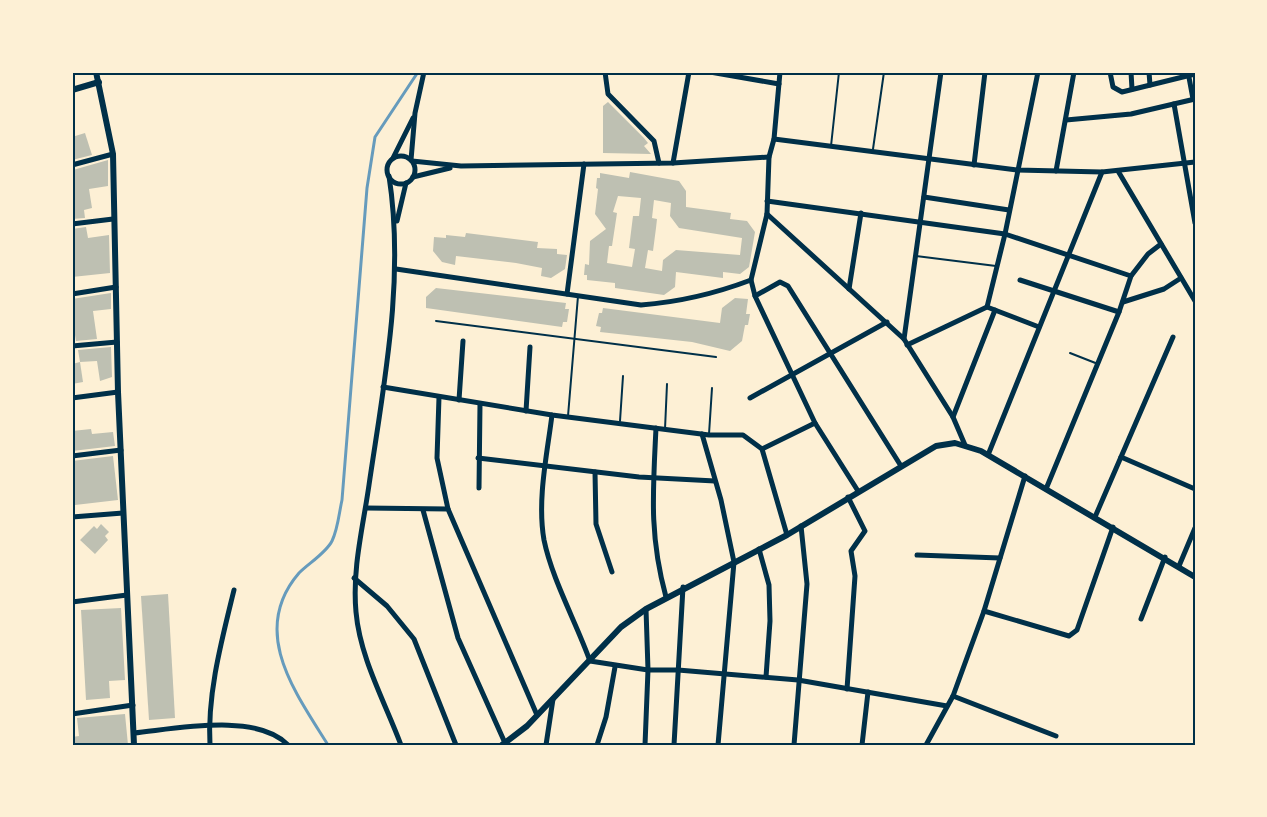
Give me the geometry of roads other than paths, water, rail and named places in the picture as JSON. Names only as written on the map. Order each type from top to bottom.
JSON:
[{"type":"street","points":[[96,72],[113,154],[118,392],[134,745]]},
{"type":"street","points":[[413,177],[415,171],[412,161],[415,113],[424,72]]},
{"type":"street","points":[[605,72],[608,94],[654,141],[659,163]]},
{"type":"street","points":[[673,163],[689,72]]},
{"type":"street","points":[[710,72],[779,84]]},
{"type":"street","points":[[780,72],[774,139],[769,156],[767,214],[751,280],[755,296],[815,423],[858,491]]},
{"type":"street","points":[[905,342],[941,72]]},
{"type":"street","points":[[974,165],[986,72]]},
{"type":"street","points":[[987,307],[1005,234],[1038,72]]},
{"type":"street","points":[[1056,171],[1074,72]]},
{"type":"street","points":[[1066,120],[1131,114],[1194,99],[1191,74],[1132,89],[1117,90],[1113,87],[1110,72]]},
{"type":"street","points":[[1131,72],[1132,89]]},
{"type":"street","points":[[1149,72],[1150,85]]},
{"type":"street","points":[[72,90],[99,82]]},
{"type":"street","points":[[1174,104],[1195,219]]},
{"type":"street","points":[[401,745],[360,638],[354,578],[383,387],[396,269],[395,229],[387,167],[415,113]]},
{"type":"street","points":[[774,139],[1017,170],[1102,172],[1195,162]]},
{"type":"street","points":[[72,165],[113,154]]},
{"type":"street","points":[[392,159],[402,156],[412,161],[461,166],[673,163],[769,156]]},
{"type":"street","points":[[567,294],[584,164]]},
{"type":"street","points":[[395,229],[406,183],[413,177],[461,166]]},
{"type":"street","points":[[1118,171],[1195,301]]},
{"type":"street","points":[[988,455],[1102,172]]},
{"type":"street","points":[[389,176],[396,183],[406,183]]},
{"type":"street","points":[[924,197],[1009,210]]},
{"type":"street","points":[[767,201],[1005,234],[1131,276]]},
{"type":"street","points":[[849,289],[861,213]]},
{"type":"street","points":[[767,214],[887,322],[905,342],[952,417],[965,445]]},
{"type":"street","points":[[72,224],[113,219]]},
{"type":"street","points":[[1046,489],[1123,302],[1131,276],[1148,254],[1161,244]]},
{"type":"street","points":[[396,269],[641,305],[679,302],[708,296],[751,280]]},
{"type":"street","points":[[1123,302],[1164,289],[1181,278]]},
{"type":"street","points":[[1020,280],[1119,312]]},
{"type":"street","points":[[755,296],[784,282],[901,466]]},
{"type":"street","points":[[72,294],[116,287]]},
{"type":"street","points":[[905,342],[987,307],[1039,327]]},
{"type":"street","points":[[952,417],[995,310]]},
{"type":"street","points":[[750,398],[793,377],[887,322]]},
{"type":"street","points":[[1095,517],[1173,336]]},
{"type":"street","points":[[459,400],[463,341]]},
{"type":"street","points":[[72,345],[117,342]]},
{"type":"street","points":[[526,411],[530,347]]},
{"type":"street","points":[[383,387],[552,415],[705,434],[743,435],[762,449],[787,535]]},
{"type":"street","points":[[72,398],[118,392]]},
{"type":"street","points":[[439,397],[437,458],[448,509],[537,715]]},
{"type":"street","points":[[479,488],[480,404]]},
{"type":"street","points":[[552,415],[546,466],[544,539],[551,563],[590,661]]},
{"type":"street","points":[[762,449],[815,423]]},
{"type":"street","points":[[656,428],[653,544],[666,597]]},
{"type":"street","points":[[705,434],[734,562],[718,745]]},
{"type":"street","points":[[423,510],[458,638],[504,744],[537,715],[621,627],[646,609],[683,587],[787,535],[936,446],[965,445],[988,455],[1165,557],[1195,577]]},
{"type":"street","points":[[72,456],[121,450]]},
{"type":"street","points":[[1121,457],[1195,489]]},
{"type":"street","points":[[478,458],[653,478],[715,482]]},
{"type":"street","points":[[595,472],[596,524],[612,572]]},
{"type":"street","points":[[926,745],[952,696],[984,610],[1025,476]]},
{"type":"street","points":[[847,688],[855,576],[851,551],[865,531],[848,497]]},
{"type":"street","points":[[366,508],[448,509]]},
{"type":"street","points":[[72,517],[123,513]]},
{"type":"street","points":[[794,745],[807,584],[801,526]]},
{"type":"street","points":[[984,610],[1070,636],[1077,630],[1113,527]]},
{"type":"street","points":[[1179,566],[1195,528]]},
{"type":"street","points":[[759,549],[769,585],[770,621],[766,677]]},
{"type":"street","points":[[917,555],[1000,558]]},
{"type":"street","points":[[1141,619],[1165,557]]},
{"type":"street","points":[[354,578],[393,611],[414,639],[456,745]]},
{"type":"street","points":[[674,745],[683,587]]},
{"type":"street","points":[[210,745],[209,726],[222,641],[234,590]]},
{"type":"street","points":[[72,602],[127,595]]},
{"type":"street","points":[[645,745],[648,670],[646,609]]},
{"type":"street","points":[[590,661],[615,667],[798,680],[947,706]]},
{"type":"street","points":[[597,745],[606,717],[615,667]]},
{"type":"street","points":[[862,745],[868,692]]},
{"type":"street","points":[[952,696],[1056,736]]},
{"type":"street","points":[[546,745],[553,699]]},
{"type":"street","points":[[72,708],[72,714],[133,705]]},
{"type":"street","points":[[134,733],[209,726],[260,729],[270,732],[288,745]]},
{"type":"lane","points":[[831,146],[839,72]]},
{"type":"lane","points":[[873,151],[884,72]]},
{"type":"lane","points":[[916,256],[997,266]]},
{"type":"lane","points":[[568,417],[578,296]]},
{"type":"lane","points":[[436,321],[574,341],[716,357]]},
{"type":"lane","points":[[1070,352],[1098,364]]},
{"type":"lane","points":[[620,424],[623,376]]},
{"type":"lane","points":[[665,429],[667,384]]},
{"type":"lane","points":[[705,434],[712,388]]},
{"type":"waterway","points":[[328,745],[291,683],[282,661],[278,639],[278,617],[285,595],[299,573],[322,554],[334,536],[337,526],[342,500],[367,188],[375,137],[418,72]]}]
